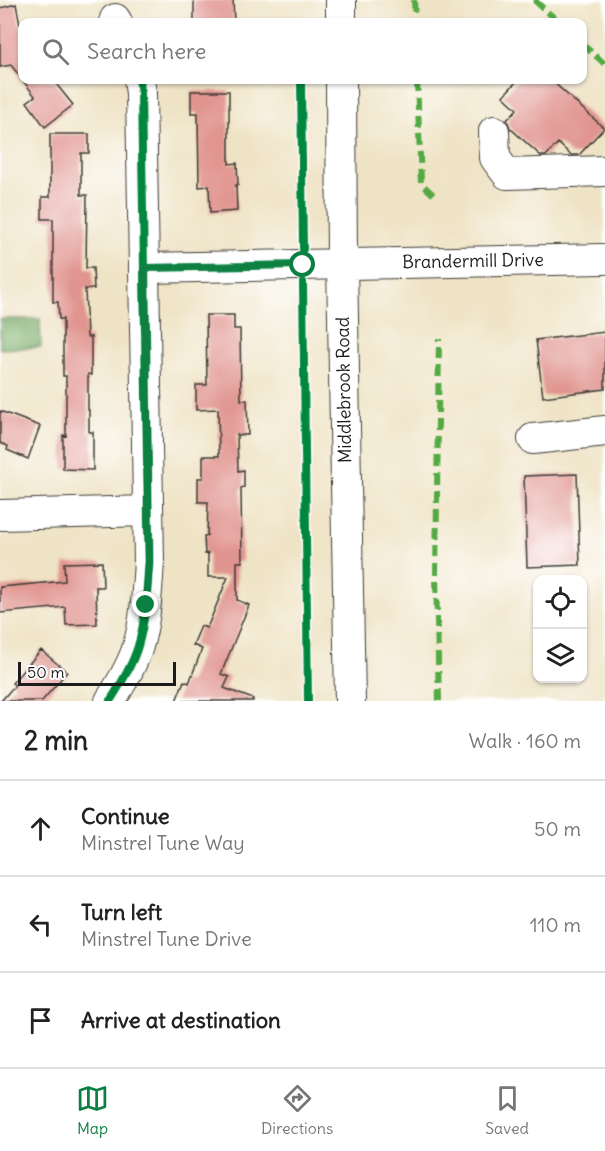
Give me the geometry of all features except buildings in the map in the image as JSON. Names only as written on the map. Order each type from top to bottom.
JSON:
[{"type":"street","points":[[340,0],[341,18]]},
{"type":"street","points":[[110,701],[124,678],[138,647],[146,605],[149,562],[140,84]]},
{"type":"street","name":"Middlebrook Road","points":[[341,84],[350,701]]},
{"type":"street","points":[[494,131],[495,158],[507,174],[605,171]]},
{"type":"street","name":"Brandermill Drive","points":[[145,268],[605,259]]},
{"type":"street","points":[[533,439],[605,431]]},
{"type":"street","points":[[0,514],[148,512]]},
{"type":"green space","points":[[0,319],[40,319],[41,347],[0,349]]},
{"type":"marked path","points":[[414,0],[415,18]]},
{"type":"marked path","points":[[534,0],[554,18]]},
{"type":"marked path","points":[[587,48],[605,64]]},
{"type":"marked path","points":[[417,84],[421,183],[437,198]]},
{"type":"marked path","points":[[439,339],[436,576],[439,701]]},
{"type":"cycle path","points":[[110,701],[129,668],[141,636],[149,562],[140,84]]},
{"type":"cycle path","points":[[301,84],[303,249]]},
{"type":"cycle path","points":[[303,282],[308,701]]},
{"type":"route","points":[[146,605],[149,562],[145,268],[303,265]]}]
